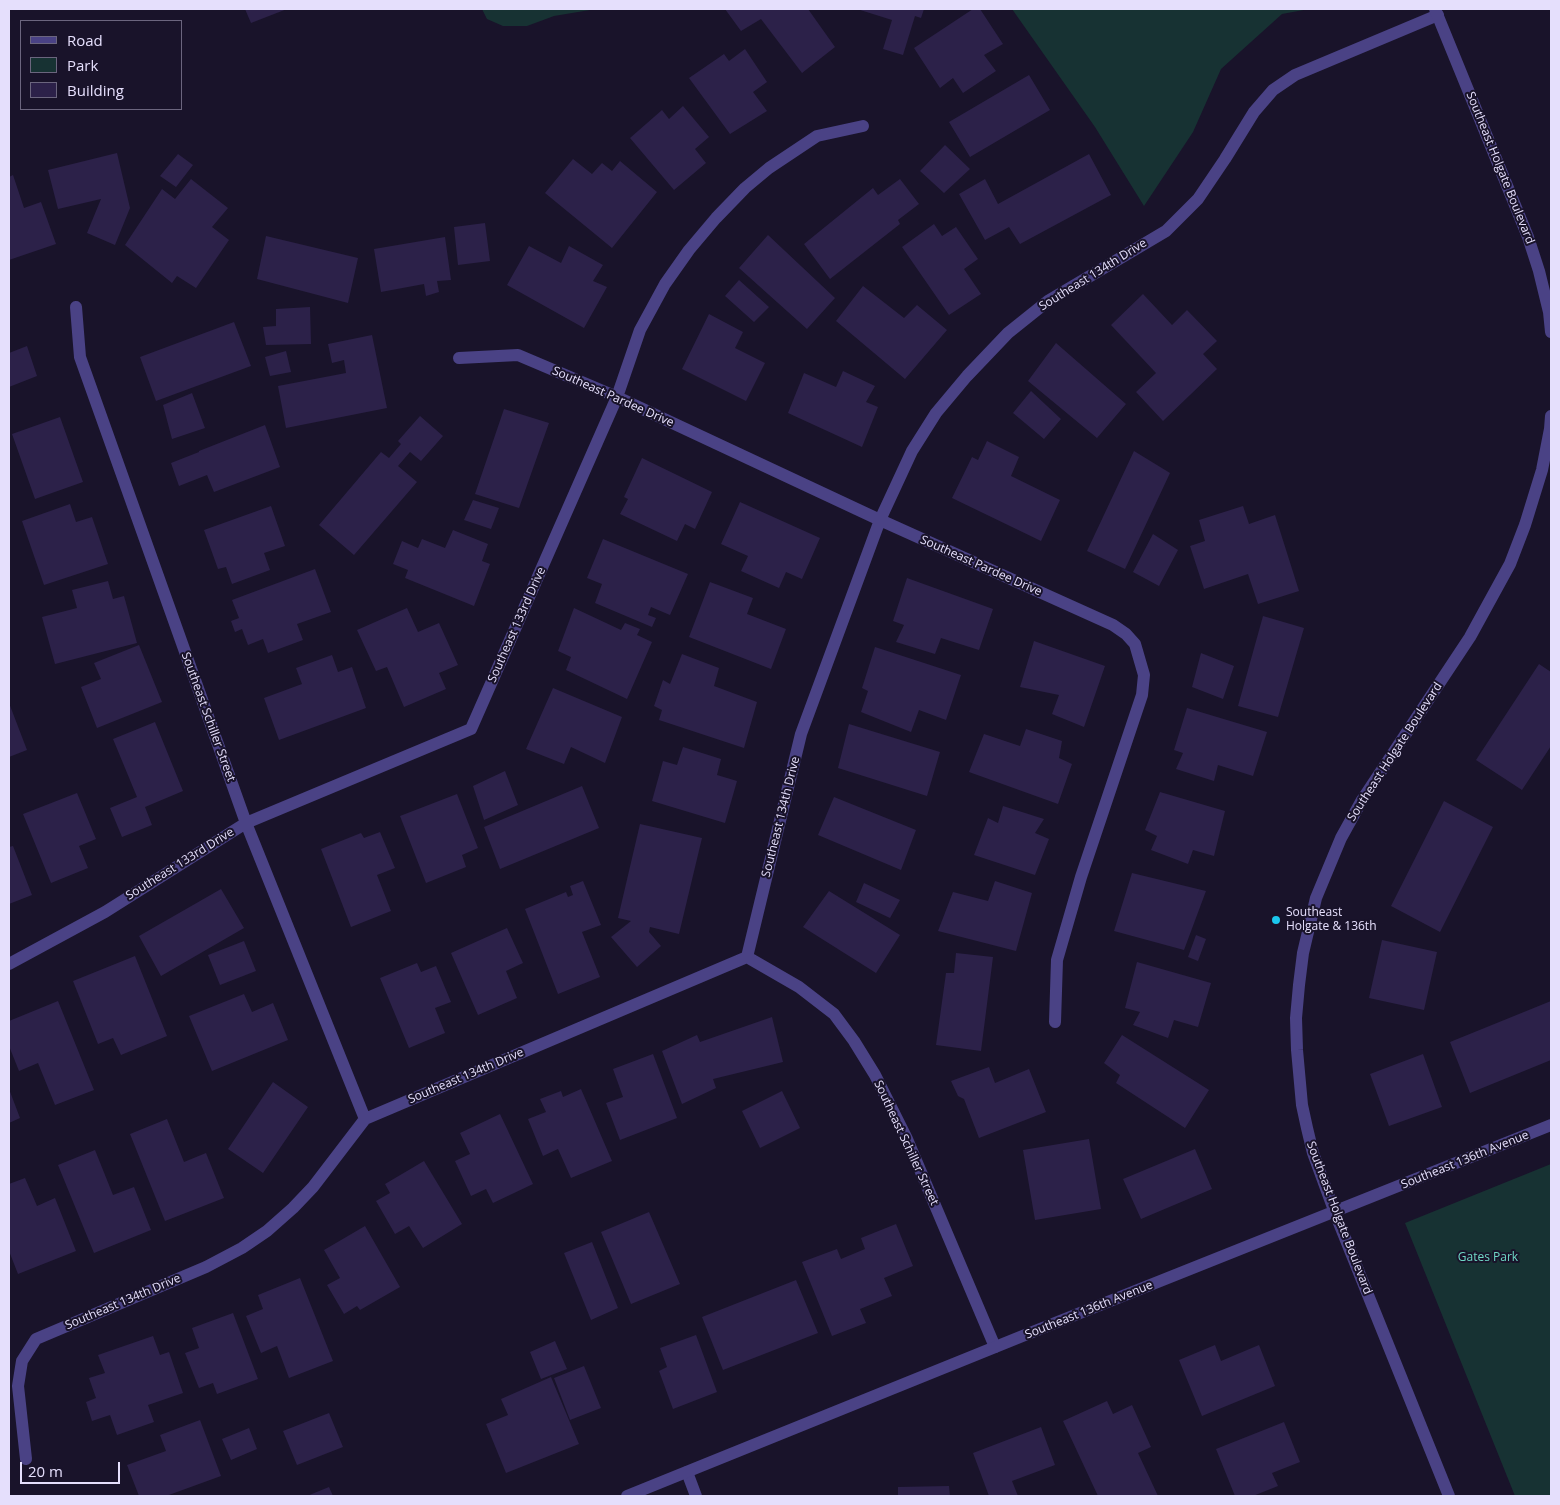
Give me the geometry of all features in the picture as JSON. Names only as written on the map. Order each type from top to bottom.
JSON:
[{"type":"street","name":"Southeast Holgate Boulevard","points":[[1436,12],[1528,237],[1549,312],[1551,332]]},
{"type":"street","name":"Southeast 134th Drive","points":[[26,1459],[18,1386],[22,1361],[36,1339],[206,1267],[242,1248],[267,1231],[313,1187],[365,1119],[747,957],[801,734],[880,520],[912,451],[936,413],[967,376],[1008,333],[1048,301],[1166,231],[1198,199],[1254,112],[1273,90],[1295,75],[1436,12]]},
{"type":"street","name":"Southeast 133rd Drive","points":[[9,964],[105,912],[246,823],[472,729],[617,397],[640,330],[664,284],[716,218],[745,188],[769,168],[817,136],[863,126]]},
{"type":"street","name":"Southeast Schiller Street","points":[[76,307],[80,357],[246,823],[365,1119]]},
{"type":"street","name":"Southeast Pardee Drive","points":[[459,358],[518,355],[617,397],[880,520],[1114,625],[1135,644],[1144,675],[1142,695],[1081,877],[1057,960],[1055,1022]]},
{"type":"street","name":"Southeast Holgate Boulevard","points":[[1449,1496],[1335,1213],[1310,1145],[1302,1105],[1297,1050],[1296,1018],[1299,985],[1303,953],[1316,898],[1341,838],[1362,800],[1470,637],[1510,564],[1525,525],[1542,470],[1551,416]]},
{"type":"street","name":"Southeast Schiller Street","points":[[747,957],[806,992],[834,1014],[854,1041],[875,1075],[907,1139],[995,1347]]},
{"type":"street","name":"Southeast 136th Avenue","points":[[627,1496],[1551,1125]]},
{"type":"street","points":[[686,1472],[696,1496]]},
{"type":"green space","points":[[482,9],[596,9],[554,16],[527,26],[503,26],[487,19]]},
{"type":"green space","points":[[1012,9],[1309,9],[1282,14],[1221,69],[1193,132],[1144,206],[1095,127]]},
{"type":"green space","name":"Gates Park","points":[[1551,1164],[1551,1496],[1515,1496],[1405,1223]]},
{"type":"building","points":[[245,9],[287,9],[251,23]]},
{"type":"building","points":[[725,9],[808,9],[835,47],[802,73],[761,19],[741,31]]},
{"type":"building","points":[[857,9],[924,9],[921,18],[915,16],[903,55],[883,49],[892,20]]},
{"type":"building","points":[[973,9],[980,9],[1003,44],[984,55],[996,71],[963,93],[953,78],[940,88],[914,48]]},
{"type":"building","points":[[745,49],[767,82],[753,92],[767,111],[730,134],[689,78],[724,54],[729,61]]},
{"type":"building","points":[[1029,75],[1050,110],[970,157],[949,122]]},
{"type":"building","points":[[683,106],[709,137],[695,149],[706,163],[674,190],[630,138],[662,110],[669,119]]},
{"type":"building","points":[[945,145],[970,169],[944,193],[920,171]]},
{"type":"building","points":[[117,153],[130,208],[115,245],[87,233],[101,199],[58,209],[48,170]]},
{"type":"building","points":[[178,154],[193,165],[176,187],[160,176]]},
{"type":"building","points":[[1089,154],[1111,195],[1020,244],[1009,227],[985,240],[959,194],[985,179],[998,204]]},
{"type":"building","points":[[573,159],[592,174],[602,163],[612,171],[620,161],[657,192],[612,248],[545,193]]},
{"type":"building","points":[[13,175],[24,208],[41,202],[56,244],[9,260],[9,177]]},
{"type":"building","points":[[191,179],[228,208],[212,227],[229,240],[196,288],[177,276],[172,283],[125,245],[162,189],[175,199]]},
{"type":"building","points":[[900,179],[919,204],[898,220],[900,224],[830,279],[804,244],[873,188],[878,195]]},
{"type":"building","points":[[485,223],[490,261],[458,265],[454,227]]},
{"type":"building","points":[[934,224],[942,236],[956,227],[978,259],[964,269],[981,294],[949,315],[902,247]]},
{"type":"building","points":[[768,235],[835,298],[807,329],[739,268]]},
{"type":"building","points":[[266,236],[358,258],[348,303],[257,279]]},
{"type":"building","points":[[445,237],[451,280],[437,281],[439,292],[426,296],[424,284],[381,292],[374,249]]},
{"type":"building","points":[[529,246],[561,263],[569,246],[603,265],[593,281],[607,287],[584,328],[507,285]]},
{"type":"building","points":[[739,280],[769,307],[754,322],[725,296]]},
{"type":"building","points":[[863,286],[904,318],[917,305],[947,330],[905,379],[836,321]]},
{"type":"building","points":[[1143,294],[1172,325],[1187,310],[1217,341],[1203,354],[1217,369],[1163,421],[1136,392],[1156,373],[1111,325]]},
{"type":"building","points":[[310,307],[311,344],[266,345],[263,327],[276,326],[276,309]]},
{"type":"building","points":[[709,314],[743,332],[735,348],[765,363],[746,401],[682,369]]},
{"type":"building","points":[[234,322],[251,366],[156,401],[140,357]]},
{"type":"building","points":[[372,335],[387,408],[286,428],[278,386],[346,373],[344,360],[332,363],[328,344]]},
{"type":"building","points":[[1056,343],[1126,404],[1097,438],[1028,381]]},
{"type":"building","points":[[27,346],[37,376],[9,387],[9,353]]},
{"type":"building","points":[[286,351],[291,372],[270,376],[265,357]]},
{"type":"building","points":[[843,371],[875,386],[866,402],[878,407],[862,447],[788,413],[804,373],[836,387]]},
{"type":"building","points":[[1031,391],[1061,419],[1044,439],[1013,413]]},
{"type":"building","points":[[192,393],[205,428],[172,439],[163,405]]},
{"type":"building","points":[[504,409],[549,423],[519,508],[475,494]]},
{"type":"building","points":[[420,416],[443,436],[421,461],[410,452],[398,466],[417,482],[354,555],[319,525],[381,452],[389,458],[401,444],[398,441]]},
{"type":"building","points":[[60,417],[83,482],[35,499],[12,434]]},
{"type":"building","points":[[265,425],[280,467],[214,492],[207,475],[179,486],[171,463]]},
{"type":"building","points":[[987,441],[1019,457],[1011,476],[1060,500],[1041,541],[952,498],[972,457],[978,460]]},
{"type":"building","points":[[1134,451],[1170,473],[1125,569],[1087,551]]},
{"type":"building","points":[[642,458],[712,492],[695,529],[685,524],[677,541],[620,514],[628,499],[624,497]]},
{"type":"building","points":[[473,500],[499,508],[491,529],[464,520]]},
{"type":"building","points":[[740,502],[820,538],[802,579],[786,572],[779,588],[741,571],[748,556],[721,544]]},
{"type":"building","points":[[70,504],[76,522],[92,517],[108,564],[44,585],[22,521]]},
{"type":"building","points":[[271,506],[285,546],[264,553],[270,570],[232,584],[226,567],[218,569],[204,530]]},
{"type":"building","points":[[1243,506],[1249,524],[1275,515],[1299,591],[1258,604],[1248,574],[1204,589],[1190,546],[1205,541],[1199,520]]},
{"type":"building","points":[[453,530],[488,544],[482,561],[490,564],[474,606],[405,578],[408,570],[393,564],[402,541],[418,548],[422,539],[445,548]]},
{"type":"building","points":[[1153,534],[1178,550],[1159,586],[1133,572]]},
{"type":"building","points":[[603,539],[688,574],[670,615],[651,607],[648,615],[656,618],[652,627],[595,603],[602,584],[587,578]]},
{"type":"building","points":[[315,569],[331,612],[297,624],[303,640],[268,653],[263,639],[248,645],[242,629],[235,632],[231,621],[239,618],[232,600]]},
{"type":"building","points":[[907,578],[993,609],[979,650],[941,638],[935,654],[896,642],[904,625],[893,621]]},
{"type":"building","points":[[108,581],[113,599],[124,596],[137,643],[55,664],[42,617],[77,608],[72,590]]},
{"type":"building","points":[[710,582],[753,598],[747,614],[786,629],[771,669],[689,637]]},
{"type":"building","points":[[407,608],[418,632],[439,623],[458,665],[439,673],[446,689],[404,707],[387,667],[376,671],[357,630]]},
{"type":"building","points":[[574,608],[621,630],[625,623],[640,629],[637,635],[652,642],[627,699],[566,670],[571,657],[558,651]]},
{"type":"building","points":[[1263,616],[1304,628],[1278,717],[1238,706]]},
{"type":"building","points":[[1034,641],[1105,666],[1084,727],[1052,714],[1059,695],[1020,687]]},
{"type":"building","points":[[139,645],[162,702],[97,728],[81,687],[101,679],[94,663]]},
{"type":"building","points":[[875,647],[961,675],[946,720],[919,710],[911,732],[861,712],[868,691],[862,688]]},
{"type":"building","points":[[1201,653],[1234,666],[1223,699],[1192,687]]},
{"type":"building","points":[[682,654],[719,668],[714,686],[757,702],[744,748],[659,720],[662,710],[654,706],[663,680],[670,684]]},
{"type":"building","points":[[332,655],[338,672],[352,667],[366,708],[279,740],[264,698],[302,684],[296,668]]},
{"type":"building","points":[[1539,664],[1551,672],[1551,746],[1522,790],[1476,760]]},
{"type":"building","points":[[553,688],[622,717],[605,763],[571,747],[564,764],[526,749]]},
{"type":"building","points":[[9,703],[27,750],[9,757]]},
{"type":"building","points":[[1187,708],[1267,732],[1253,776],[1218,765],[1214,781],[1176,769],[1183,753],[1174,750]]},
{"type":"building","points":[[155,722],[183,791],[145,807],[152,825],[122,837],[110,808],[137,797],[113,739]]},
{"type":"building","points":[[849,724],[940,752],[927,796],[838,768]]},
{"type":"building","points":[[1026,729],[1062,741],[1059,758],[1072,764],[1058,804],[969,772],[984,734],[1020,746]]},
{"type":"building","points":[[683,747],[721,759],[717,775],[737,781],[725,823],[652,801],[663,761],[677,765]]},
{"type":"building","points":[[505,771],[518,805],[484,820],[473,786]]},
{"type":"building","points":[[582,786],[599,828],[500,869],[484,827]]},
{"type":"building","points":[[1160,792],[1225,811],[1214,856],[1193,850],[1188,864],[1151,850],[1157,836],[1145,830]]},
{"type":"building","points":[[77,793],[96,839],[79,846],[88,868],[51,883],[23,814]]},
{"type":"building","points":[[457,794],[478,848],[462,855],[466,867],[426,883],[400,816]]},
{"type":"building","points":[[834,797],[916,830],[901,870],[818,835]]},
{"type":"building","points":[[1444,801],[1493,827],[1440,932],[1391,906]]},
{"type":"building","points":[[1003,806],[1044,819],[1035,833],[1049,839],[1035,875],[974,855],[988,818],[998,823]]},
{"type":"building","points":[[640,824],[702,838],[679,934],[650,927],[649,932],[661,946],[637,967],[611,937],[631,921],[618,918]]},
{"type":"building","points":[[380,832],[395,868],[377,875],[391,911],[351,927],[321,849],[361,833],[364,838]]},
{"type":"building","points":[[13,846],[32,895],[9,904],[9,847]]},
{"type":"building","points":[[1132,873],[1206,891],[1184,950],[1114,931]]},
{"type":"building","points":[[583,881],[601,925],[582,932],[600,977],[558,994],[525,909],[566,892],[568,897],[573,895],[570,886]]},
{"type":"building","points":[[995,881],[1032,893],[1016,951],[938,931],[953,892],[988,901]]},
{"type":"building","points":[[864,883],[900,900],[890,918],[856,902]]},
{"type":"building","points":[[221,889],[244,928],[161,976],[139,936]]},
{"type":"building","points":[[829,891],[900,935],[876,973],[803,927]]},
{"type":"building","points":[[507,928],[523,963],[506,971],[517,998],[478,1015],[451,953]]},
{"type":"building","points":[[1196,935],[1206,939],[1198,961],[1188,957]]},
{"type":"building","points":[[1382,940],[1437,952],[1424,1010],[1369,998]]},
{"type":"building","points":[[244,941],[256,971],[220,985],[208,955]]},
{"type":"building","points":[[956,953],[993,957],[981,1051],[936,1045],[946,973],[954,973]]},
{"type":"building","points":[[135,956],[167,1036],[121,1055],[113,1038],[98,1044],[73,981]]},
{"type":"building","points":[[1137,962],[1211,983],[1198,1027],[1174,1020],[1168,1038],[1133,1025],[1140,1012],[1125,1008]]},
{"type":"building","points":[[417,963],[421,972],[436,966],[451,1002],[435,1008],[445,1033],[409,1048],[380,978]]},
{"type":"building","points":[[244,994],[252,1012],[273,1003],[288,1040],[212,1071],[189,1016]]},
{"type":"building","points":[[58,1001],[94,1090],[55,1105],[38,1063],[19,1071],[9,1046],[9,1021]]},
{"type":"building","points":[[1551,1001],[1551,1060],[1470,1093],[1450,1042]]},
{"type":"building","points":[[772,1017],[783,1062],[713,1079],[716,1088],[682,1104],[662,1051],[697,1035],[700,1042]]},
{"type":"building","points":[[1122,1035],[1209,1090],[1185,1128],[1116,1083],[1120,1075],[1104,1063]]},
{"type":"building","points":[[653,1054],[677,1118],[620,1140],[606,1103],[623,1097],[613,1069]]},
{"type":"building","points":[[1423,1054],[1442,1107],[1389,1126],[1370,1074]]},
{"type":"building","points":[[989,1067],[995,1083],[1029,1069],[1046,1112],[979,1138],[964,1099],[958,1096],[951,1081]]},
{"type":"building","points":[[273,1082],[308,1107],[263,1173],[228,1149]]},
{"type":"building","points":[[9,1089],[20,1118],[9,1123]]},
{"type":"building","points":[[581,1089],[612,1161],[571,1178],[558,1149],[543,1156],[528,1119],[546,1112],[540,1099],[561,1091],[563,1097]]},
{"type":"building","points":[[782,1091],[800,1128],[760,1148],[742,1111]]},
{"type":"building","points":[[500,1114],[533,1184],[493,1203],[486,1189],[471,1196],[455,1161],[470,1154],[460,1133]]},
{"type":"building","points":[[167,1119],[184,1162],[206,1153],[224,1198],[165,1221],[130,1134]]},
{"type":"building","points":[[1089,1139],[1101,1209],[1035,1220],[1023,1150]]},
{"type":"building","points":[[1195,1149],[1212,1189],[1141,1219],[1123,1179]]},
{"type":"building","points":[[95,1150],[113,1195],[134,1187],[151,1230],[94,1253],[58,1165]]},
{"type":"building","points":[[424,1161],[462,1224],[423,1248],[409,1226],[395,1234],[376,1201],[390,1193],[385,1184]]},
{"type":"building","points":[[25,1178],[37,1206],[55,1198],[76,1251],[18,1274],[9,1251],[9,1184]]},
{"type":"building","points":[[649,1212],[680,1284],[631,1304],[601,1232]]},
{"type":"building","points":[[896,1224],[913,1266],[884,1278],[892,1296],[860,1309],[866,1323],[832,1336],[802,1262],[837,1249],[841,1259],[865,1249],[861,1238]]},
{"type":"building","points":[[365,1226],[400,1287],[360,1310],[357,1306],[344,1314],[327,1285],[340,1278],[324,1250]]},
{"type":"building","points":[[592,1242],[618,1308],[591,1320],[564,1253]]},
{"type":"building","points":[[300,1278],[333,1361],[289,1378],[277,1346],[261,1353],[246,1316],[263,1309],[258,1295]]},
{"type":"building","points":[[796,1280],[818,1333],[723,1370],[702,1317]]},
{"type":"building","points":[[233,1313],[258,1379],[217,1394],[213,1383],[199,1388],[185,1353],[199,1348],[192,1328]]},
{"type":"building","points":[[696,1335],[717,1392],[673,1409],[659,1371],[667,1367],[660,1348]]},
{"type":"building","points":[[153,1336],[160,1355],[169,1352],[183,1393],[148,1405],[154,1422],[117,1435],[110,1415],[92,1421],[86,1402],[96,1398],[89,1378],[105,1373],[98,1355]]},
{"type":"building","points":[[555,1341],[567,1369],[541,1379],[530,1352]]},
{"type":"building","points":[[1215,1345],[1221,1361],[1259,1345],[1275,1386],[1202,1416],[1179,1360]]},
{"type":"building","points":[[584,1366],[601,1408],[570,1420],[554,1378]]},
{"type":"building","points":[[551,1377],[579,1444],[506,1473],[486,1424],[508,1415],[501,1399]]},
{"type":"building","points":[[1107,1401],[1113,1414],[1132,1405],[1151,1447],[1138,1453],[1158,1496],[1098,1496],[1063,1421]]},
{"type":"building","points":[[329,1413],[343,1447],[297,1465],[283,1431]]},
{"type":"building","points":[[200,1420],[221,1476],[166,1496],[139,1496],[127,1465],[166,1451],[160,1435]]},
{"type":"building","points":[[1284,1422],[1300,1462],[1272,1473],[1278,1486],[1253,1496],[1235,1496],[1216,1449]]},
{"type":"building","points":[[1041,1427],[1055,1465],[1012,1481],[1018,1496],[989,1496],[973,1453]]},
{"type":"building","points":[[249,1428],[257,1449],[231,1460],[222,1439]]},
{"type":"building","points":[[949,1486],[950,1496],[898,1496],[898,1487]]},
{"type":"building","points":[[329,1487],[333,1496],[307,1496]]},
{"type":"place","name":"Southeast Holgate & 136th","points":[[1276,920]]}]
